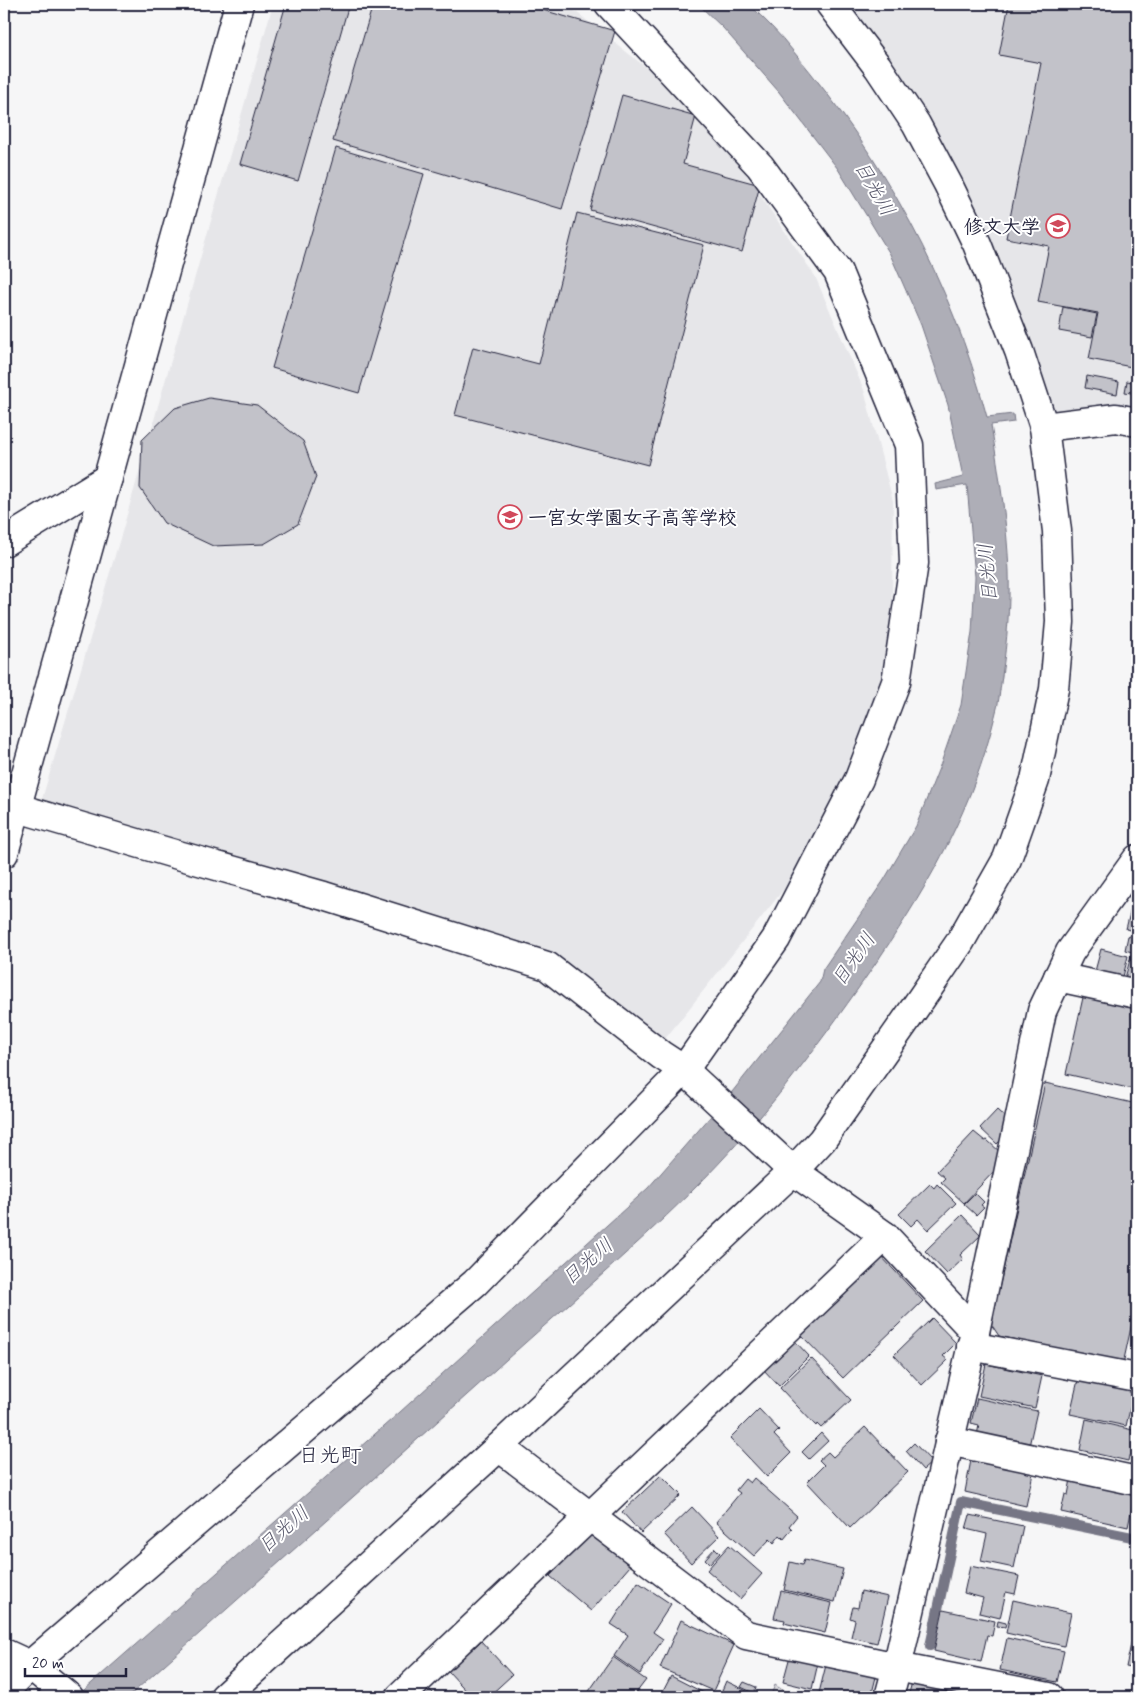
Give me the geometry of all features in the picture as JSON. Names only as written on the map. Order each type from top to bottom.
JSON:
[{"type":"street","points":[[4,853],[10,806],[108,478],[239,4]]},
{"type":"street","points":[[4,1692],[35,1669],[475,1283],[689,1074],[776,939],[859,780],[896,682],[914,563],[910,445],[838,272],[760,166],[609,4]]},
{"type":"street","points":[[224,1697],[499,1447],[790,1168],[822,1140],[960,942],[1007,859],[1035,780],[1054,689],[1060,622],[1057,531],[1044,427],[1019,351],[977,244],[948,184],[916,124],[884,75],[830,4]]},
{"type":"street","points":[[1044,427],[1116,418],[1137,422]]},
{"type":"street","points":[[4,542],[108,478]]},
{"type":"street","points":[[10,806],[178,856],[324,896],[548,966],[661,1056],[689,1074],[790,1168],[885,1236],[973,1339],[1137,1378]]},
{"type":"street","points":[[889,1697],[973,1339],[1042,1011],[1070,952],[1137,859]]},
{"type":"street","points":[[1058,977],[1137,994]]},
{"type":"street","points":[[400,1697],[885,1236]]},
{"type":"street","points":[[949,1441],[1137,1481]]},
{"type":"street","points":[[499,1447],[591,1515],[746,1635],[1049,1697]]},
{"type":"street","points":[[4,1653],[35,1669],[68,1697]]},
{"type":"shaded area","name":"一宮女学園女子高等学校","points":[[273,4],[566,4],[648,69],[735,158],[815,276],[864,390],[893,501],[892,605],[880,696],[841,791],[784,889],[665,1039],[552,959],[39,809],[122,532]]},
{"type":"shaded area","name":"修文大学","points":[[843,4],[1137,4],[1137,412],[1055,414],[997,266]]},
{"type":"shaded area","points":[[775,1685],[793,1697],[770,1697]]},
{"type":"water","name":"日光川","points":[[698,4],[749,4],[783,39],[826,92],[857,134],[885,178],[911,223],[934,269],[972,366],[987,417],[1013,414],[1014,422],[991,425],[1000,479],[1006,534],[1009,571],[1009,610],[998,706],[975,781],[949,842],[917,900],[880,957],[837,1019],[791,1079],[743,1137],[691,1192],[616,1263],[128,1697],[76,1697],[400,1412],[648,1188],[732,1092],[820,982],[823,969],[884,880],[916,826],[941,763],[961,705],[972,632],[975,577],[967,485],[936,490],[935,484],[963,477],[948,405],[921,325],[890,254],[838,169],[779,92],[723,28]]},
{"type":"building","points":[[286,4],[349,4],[298,181],[240,164]]},
{"type":"building","points":[[373,4],[522,4],[615,31],[562,209],[333,141]]},
{"type":"building","points":[[1009,4],[1137,4],[1137,83],[1135,96],[1137,96],[1137,368],[1089,359],[1098,313],[1038,302],[1049,246],[1006,238],[1041,63],[999,55]]},
{"type":"building","points":[[622,95],[696,116],[683,164],[760,185],[742,252],[590,210]]},
{"type":"building","points":[[336,148],[424,174],[359,393],[272,368]]},
{"type":"building","points":[[577,213],[704,245],[648,465],[455,415],[473,347],[539,364]]},
{"type":"building","points":[[1063,307],[1097,314],[1092,337],[1059,331]]},
{"type":"building","points":[[1087,376],[1119,382],[1117,394],[1085,388]]},
{"type":"building","points":[[1127,381],[1137,383],[1137,394],[1125,392]]},
{"type":"building","points":[[209,398],[257,405],[303,441],[316,477],[298,524],[264,544],[213,546],[164,523],[140,488],[142,440],[175,408]]},
{"type":"building","points":[[1135,893],[1137,894],[1137,932],[1126,929]]},
{"type":"building","points":[[1136,934],[1137,986],[1124,982],[1132,952],[1125,950],[1128,936],[1135,937]]},
{"type":"building","points":[[1101,949],[1128,956],[1122,981],[1094,975]]},
{"type":"building","points":[[1084,993],[1137,1005],[1137,1090],[1066,1074]]},
{"type":"building","points":[[1045,1083],[1137,1104],[1137,1300],[1123,1364],[999,1336],[991,1324]]},
{"type":"building","points":[[997,1110],[1011,1123],[1009,1131],[997,1144],[980,1128]]},
{"type":"building","points":[[974,1132],[985,1141],[987,1140],[1001,1153],[999,1166],[964,1203],[941,1182],[945,1178],[937,1171]]},
{"type":"building","points":[[930,1184],[934,1188],[937,1184],[956,1203],[928,1230],[918,1219],[911,1226],[899,1214]]},
{"type":"building","points":[[975,1193],[984,1202],[981,1205],[984,1207],[976,1215],[964,1204]]},
{"type":"building","points":[[962,1215],[981,1235],[960,1255],[963,1259],[947,1274],[925,1251]]},
{"type":"building","points":[[880,1255],[923,1301],[843,1378],[799,1333]]},
{"type":"building","points":[[932,1318],[956,1343],[943,1356],[948,1360],[922,1385],[894,1355]]},
{"type":"building","points":[[793,1339],[809,1356],[779,1386],[762,1368]]},
{"type":"building","points":[[811,1358],[851,1400],[821,1428],[817,1424],[816,1426],[780,1388]]},
{"type":"building","points":[[986,1364],[1042,1376],[1035,1408],[979,1396]]},
{"type":"building","points":[[1078,1380],[1134,1392],[1126,1426],[1070,1414]]},
{"type":"building","points":[[977,1398],[1037,1411],[1029,1446],[977,1435],[979,1425],[971,1423]]},
{"type":"building","points":[[759,1409],[779,1430],[774,1435],[791,1453],[767,1477],[730,1438]]},
{"type":"building","points":[[1086,1419],[1137,1431],[1133,1457],[1129,1456],[1128,1461],[1080,1450]]},
{"type":"building","points":[[865,1427],[908,1472],[850,1528],[807,1482],[824,1465],[819,1460],[828,1452],[833,1457]]},
{"type":"building","points":[[821,1433],[828,1441],[809,1459],[802,1452]]},
{"type":"building","points":[[914,1443],[932,1462],[923,1470],[906,1451]]},
{"type":"building","points":[[971,1460],[1033,1473],[1026,1506],[965,1492]]},
{"type":"building","points":[[661,1475],[681,1495],[641,1533],[622,1512]]},
{"type":"building","points":[[754,1478],[797,1516],[789,1526],[792,1529],[784,1539],[780,1535],[774,1543],[770,1539],[754,1556],[716,1522],[740,1493],[736,1490],[745,1479],[750,1483]]},
{"type":"building","points":[[1071,1479],[1135,1493],[1128,1527],[1061,1512],[1065,1494],[1068,1495]]},
{"type":"building","points":[[692,1507],[719,1536],[691,1563],[664,1534]]},
{"type":"building","points":[[970,1515],[1023,1526],[1014,1568],[981,1561],[987,1534],[966,1529]]},
{"type":"building","points":[[590,1531],[630,1566],[591,1611],[550,1576]]},
{"type":"building","points":[[729,1545],[762,1574],[740,1599],[707,1570]]},
{"type":"building","points":[[715,1548],[720,1553],[710,1564],[705,1559]]},
{"type":"building","points":[[804,1560],[843,1569],[835,1602],[784,1590],[790,1562],[802,1565]]},
{"type":"building","points":[[970,1566],[1019,1576],[1015,1594],[1006,1592],[1000,1618],[979,1613],[983,1598],[964,1593]]},
{"type":"building","points":[[638,1582],[671,1604],[653,1632],[663,1639],[640,1674],[614,1656],[628,1635],[611,1624]]},
{"type":"building","points":[[781,1591],[832,1603],[825,1633],[784,1623],[785,1620],[774,1618]]},
{"type":"building","points":[[861,1591],[888,1597],[877,1643],[851,1637],[855,1620],[850,1618],[853,1607],[858,1608]]},
{"type":"building","points":[[1013,1600],[1071,1613],[1064,1646],[1006,1633]]},
{"type":"building","points":[[943,1610],[995,1621],[992,1636],[987,1635],[981,1662],[934,1651]]},
{"type":"building","points":[[1137,1617],[1137,1669],[1126,1667]]},
{"type":"building","points":[[681,1620],[734,1645],[713,1691],[660,1668]]},
{"type":"building","points":[[998,1621],[1006,1623],[1005,1627],[997,1626]]},
{"type":"building","points":[[1007,1638],[1064,1651],[1057,1682],[1000,1670]]},
{"type":"building","points":[[481,1641],[512,1675],[488,1697],[472,1697],[448,1671]]},
{"type":"building","points":[[790,1656],[818,1663],[812,1689],[783,1682]]},
{"type":"building","points":[[613,1657],[646,1680],[633,1697],[585,1697]]},
{"type":"building","points":[[826,1665],[876,1677],[871,1697],[818,1697]]},
{"type":"building","points":[[671,1676],[710,1696],[710,1697],[660,1697]]},
{"type":"building","points":[[726,1681],[753,1694],[752,1697],[726,1697],[720,1695]]},
{"type":"building","points":[[744,1682],[756,1687],[754,1693],[741,1687]]},
{"type":"building","points":[[912,1682],[953,1692],[952,1697],[908,1697]]},
{"type":"building","points":[[429,1689],[437,1697],[421,1697]]},
{"type":"waterway","points":[[930,1646],[961,1502],[1137,1538]]},
{"type":"place","name":"修文大学","points":[[1058,226]]},
{"type":"place","name":"一宮女学園女子高等学校","points":[[510,517]]},
{"type":"district","name":"日光町","points":[[330,1455]]}]
